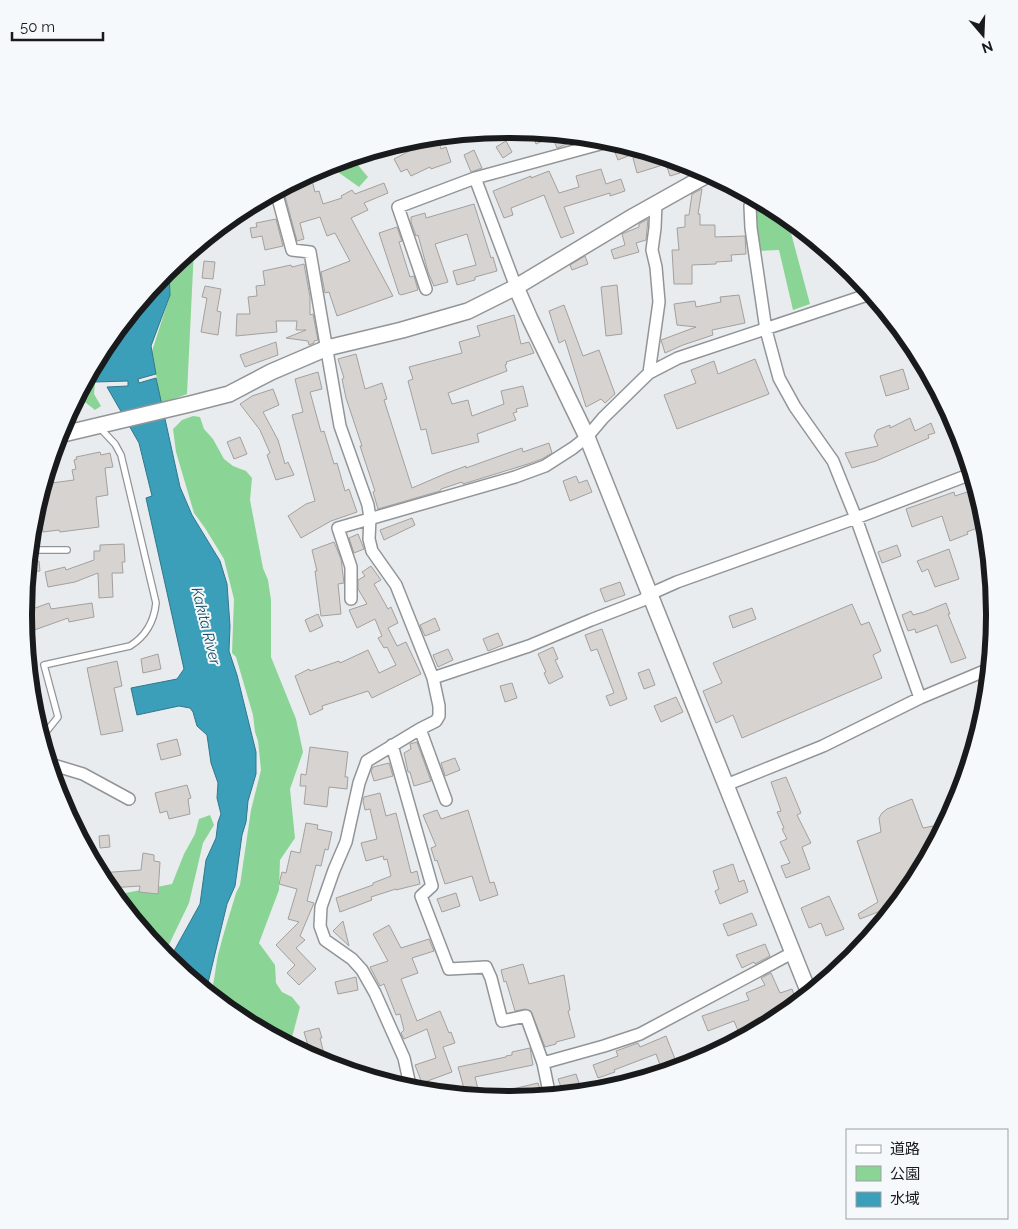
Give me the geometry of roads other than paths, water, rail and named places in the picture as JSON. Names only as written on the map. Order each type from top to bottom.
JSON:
[{"type":"street","points":[[426,289],[398,207],[475,178],[594,146]]},
{"type":"street","points":[[475,178],[516,287],[587,437],[806,987]]},
{"type":"street","points":[[69,433],[229,394],[270,372],[327,348],[402,330],[468,311],[516,287],[656,203],[701,178]]},
{"type":"street","points":[[278,198],[292,250],[310,252],[340,426],[368,505],[370,518],[369,538],[372,550],[396,585],[433,678],[439,706],[439,716],[436,722],[420,729],[367,761],[359,784],[346,842],[334,870],[322,907],[320,926],[326,940],[352,959],[362,970],[375,993],[404,1058],[409,1080]]},
{"type":"street","points":[[649,373],[659,302],[656,267],[652,250],[656,203]]},
{"type":"street","points":[[751,204],[751,228],[766,330],[779,378],[786,393],[833,462],[856,518],[920,698]]},
{"type":"street","points":[[351,599],[351,567],[338,528],[545,466],[587,437],[603,418],[649,373],[678,358],[863,296]]},
{"type":"street","points":[[433,678],[529,646],[643,600],[650,594],[677,582],[856,518],[965,476]]},
{"type":"street","points":[[726,785],[823,746],[920,698],[981,672]]},
{"type":"street","points":[[420,729],[446,800]]},
{"type":"street","points":[[392,745],[432,886],[422,896],[449,968],[486,967],[492,978],[502,1021],[526,1016],[543,1064],[548,1089]]},
{"type":"street","points":[[57,766],[83,774],[129,799]]},
{"type":"street","points":[[543,1064],[640,1034],[792,953]]},
{"type":"lane","points":[[47,730],[58,717],[44,664],[130,646],[140,640],[149,628],[155,612],[156,603],[121,455],[106,425]]},
{"type":"lane","points":[[37,550],[67,550]]},
{"type":"water","name":"Kakita River","points":[[169,281],[170,295],[151,346],[156,374],[138,379],[139,383],[156,378],[180,487],[192,515],[220,561],[227,584],[230,626],[229,651],[237,675],[256,752],[256,774],[248,801],[235,886],[227,904],[208,984],[173,952],[200,904],[206,860],[216,838],[221,814],[217,798],[218,783],[211,763],[207,735],[197,726],[190,708],[179,706],[137,715],[131,688],[177,679],[184,669],[146,498],[152,496],[139,443],[107,387],[128,386],[128,381],[95,382],[100,369],[131,324]]}]
